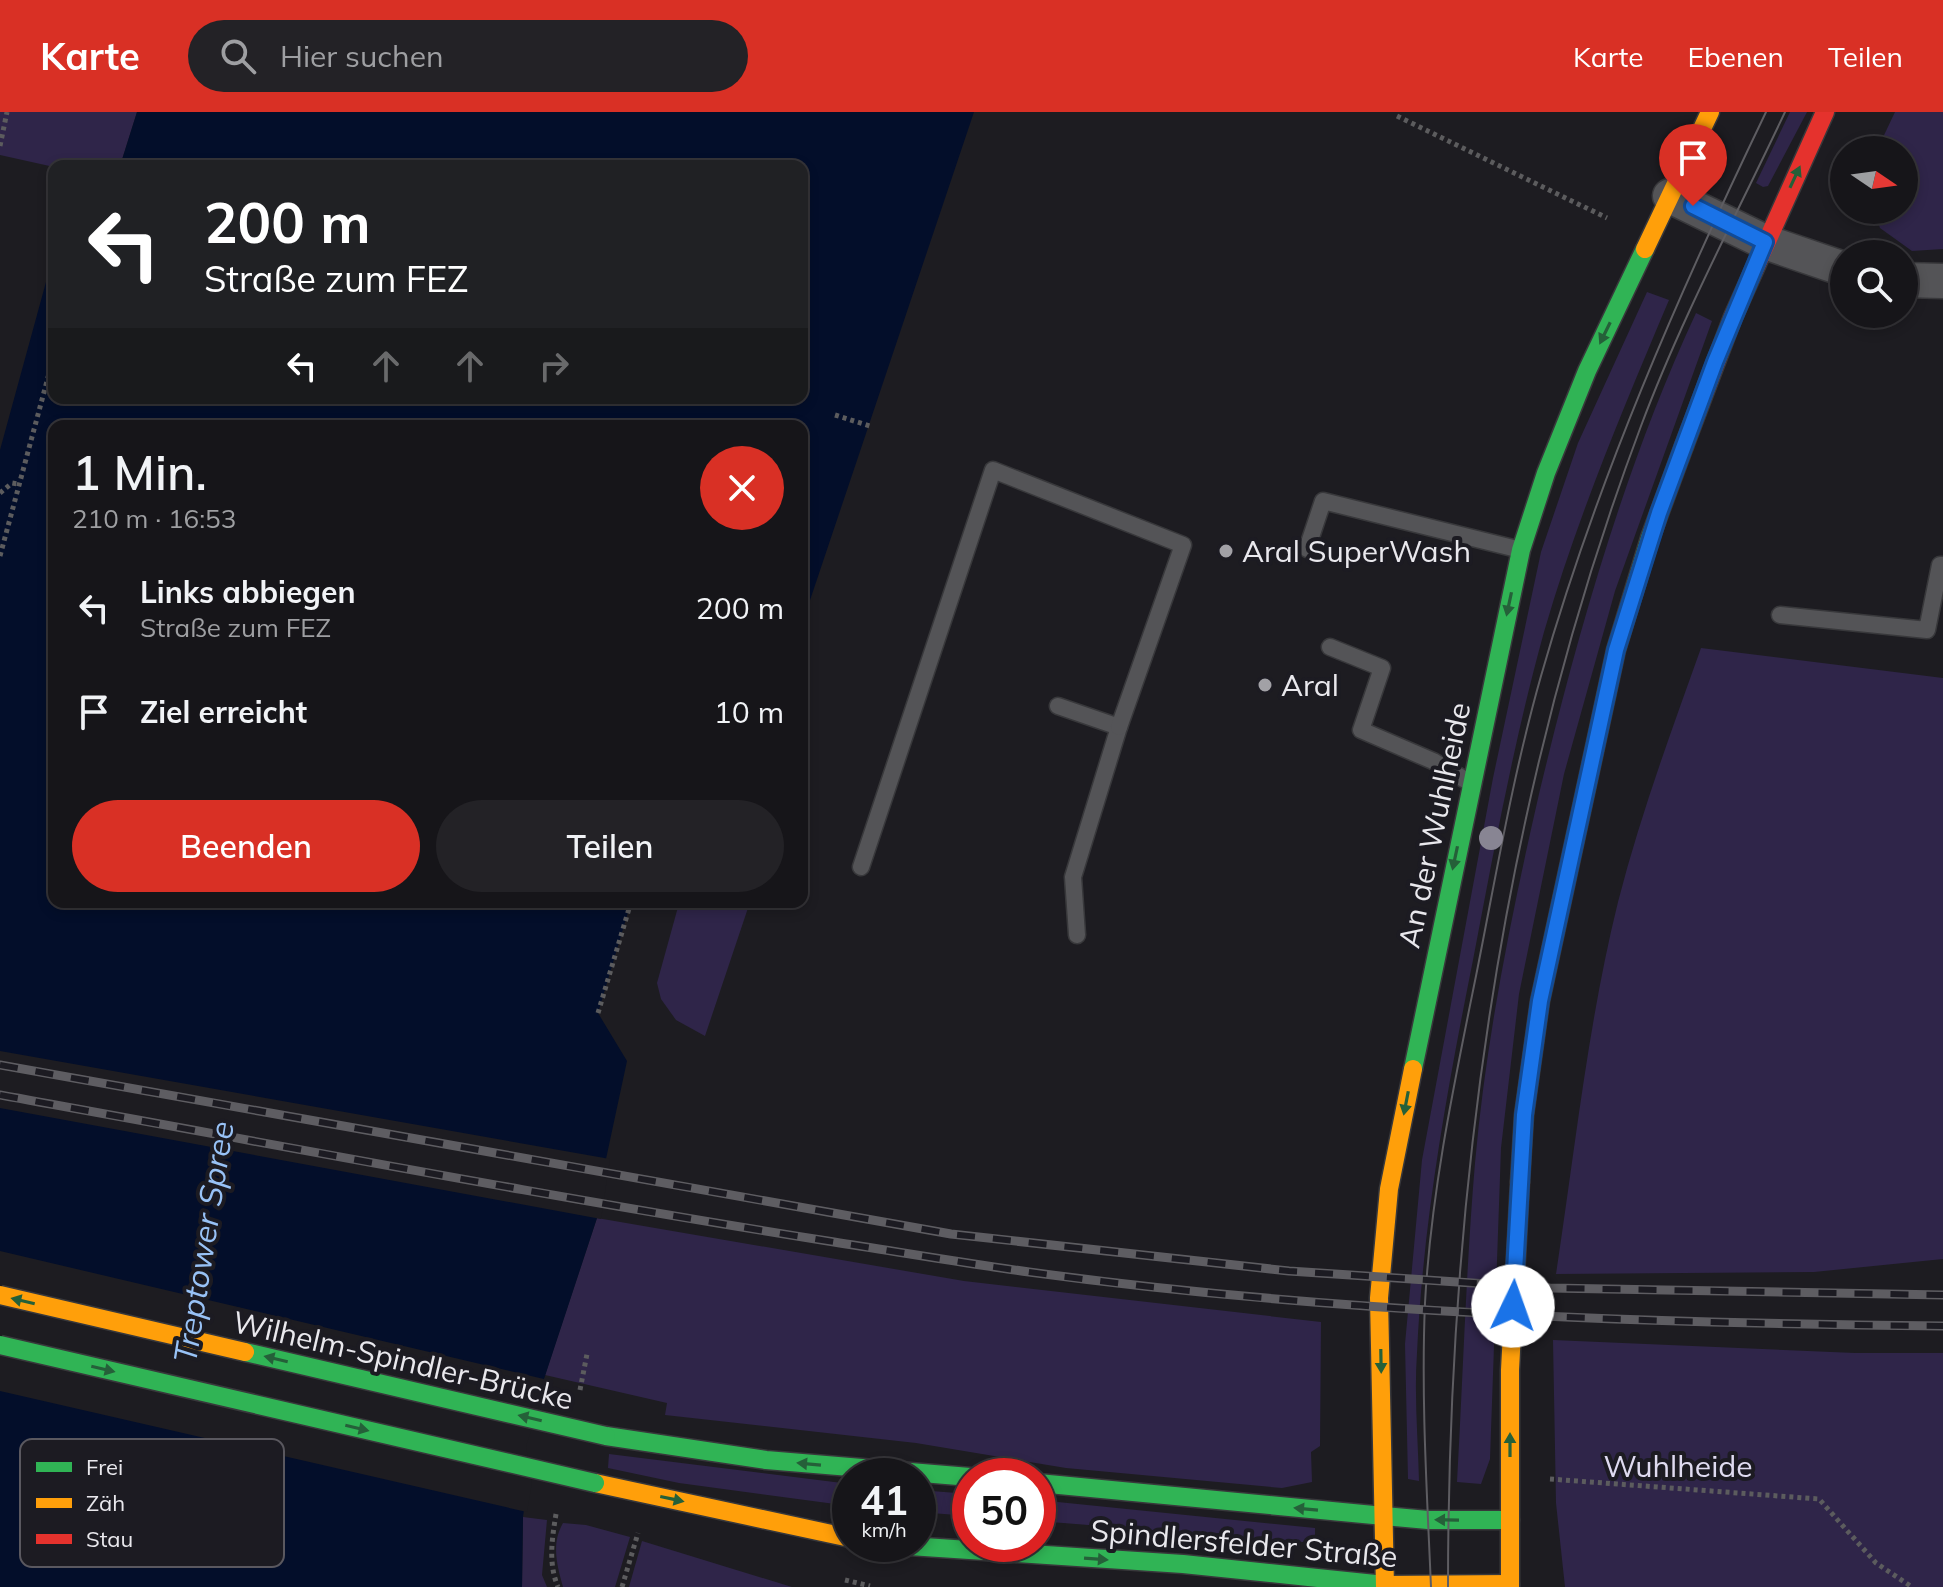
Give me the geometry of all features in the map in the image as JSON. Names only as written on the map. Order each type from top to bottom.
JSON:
[{"type":"main road","name":"An der Wuhlheide","points":[[1385,1586],[1379,1298],[1389,1189],[1470,783],[1521,550],[1572,405],[1710,112]]},
{"type":"main road","points":[[1510,1586],[1510,1370],[1524,1115],[1540,1001],[1616,650],[1650,538],[1690,426],[1765,242],[1825,112]]},
{"type":"main road","name":"Wilhelm-Spindler-Brücke","points":[[0,1295],[606,1436],[766,1460],[952,1476]]},
{"type":"main road","points":[[0,1345],[595,1483],[832,1534]]},
{"type":"main road","name":"Spindlersfelder Straße","points":[[1056,1485],[1384,1516],[1510,1520]]},
{"type":"main road","name":"Spindlersfelder Straße","points":[[936,1548],[1183,1564],[1385,1586],[1510,1586]]},
{"type":"street","points":[[1670,196],[1765,242],[1830,264]]},
{"type":"street","points":[[1918,280],[1943,281]]},
{"type":"lane","points":[[861,867],[993,470],[1183,545],[1095,799],[1073,877],[1077,935]]},
{"type":"lane","points":[[1307,549],[1323,501],[1521,550]]},
{"type":"lane","points":[[1780,615],[1927,630],[1940,565],[1943,565]]},
{"type":"lane","points":[[1330,647],[1382,668],[1361,730],[1420,755],[1470,783]]},
{"type":"lane","points":[[1058,706],[1119,727]]},
{"type":"path","points":[[0,146],[7,112]]},
{"type":"path","points":[[1397,116],[1607,218]]},
{"type":"path","points":[[0,556],[48,376]]},
{"type":"path","points":[[835,415],[870,426]]},
{"type":"path","points":[[0,493],[12,483],[18,484]]},
{"type":"path","points":[[598,1013],[629,908]]},
{"type":"path","points":[[1545,1479],[1819,1499],[1876,1563],[1912,1587]]},
{"type":"path","points":[[558,1506],[552,1536],[552,1571],[558,1587]]},
{"type":"path","points":[[622,1587],[641,1524]]},
{"type":"green space","points":[[0,112],[137,112],[122,160],[48,160],[48,166],[0,155]]},
{"type":"green space","points":[[1790,112],[1807,112],[1768,186],[1763,187],[1756,183]]},
{"type":"green space","points":[[1895,112],[1943,112],[1943,249],[1918,251],[1918,240],[1897,240],[1880,228],[1879,224],[1918,224],[1918,136],[1884,136]]},
{"type":"green space","points":[[1647,292],[1669,300],[1602,464],[1557,589],[1523,713],[1497,836],[1454,1058],[1430,1205],[1416,1369],[1419,1481],[1408,1479],[1405,1344],[1422,1160],[1493,778],[1541,552],[1578,443]]},
{"type":"green space","points":[[1696,313],[1712,321],[1615,591],[1564,774],[1519,994],[1501,1148],[1490,1459],[1481,1484],[1457,1482],[1475,1163],[1493,1024],[1519,886],[1554,733],[1587,611],[1625,489],[1670,371]]},
{"type":"green space","points":[[1701,648],[1943,678],[1943,1259],[1814,1272],[1556,1274],[1590,1040],[1618,902],[1646,806]]},
{"type":"green space","points":[[678,908],[748,908],[705,1036],[676,1020],[661,999],[657,983]]},
{"type":"green space","points":[[597,1218],[964,1281],[1321,1322],[1320,1446],[1311,1452],[1312,1482],[1282,1488],[1066,1468],[1056,1466],[1056,1458],[1006,1458],[916,1443],[665,1415],[667,1403],[545,1375]]},
{"type":"green space","name":"Wuhlheide","points":[[1553,1340],[1855,1353],[1943,1353],[1943,1587],[1565,1587],[1556,1503]]},
{"type":"green space","points":[[609,1454],[832,1482],[832,1504],[679,1483],[608,1468]]},
{"type":"green space","points":[[936,1491],[952,1493],[952,1515],[936,1513]]},
{"type":"green space","points":[[1056,1502],[1315,1528],[1315,1543],[1056,1522]]},
{"type":"green space","points":[[523,1517],[547,1520],[542,1575],[547,1587],[522,1587]]},
{"type":"green space","points":[[563,1523],[586,1525],[630,1537],[615,1587],[563,1587],[556,1547]]},
{"type":"green space","points":[[642,1541],[792,1587],[629,1587]]},
{"type":"water","name":"Treptower Spree","points":[[137,112],[974,112],[808,606],[808,420],[48,420],[48,908],[629,908],[598,1013],[627,1061],[597,1218],[522,1446],[528,1482],[523,1517],[522,1587],[0,1587],[0,450],[48,278],[48,404],[808,404],[808,160],[122,160]]},
{"type":"pier","points":[[0,1051],[610,1159],[601,1219],[0,1108]]},
{"type":"pier","points":[[0,1251],[548,1380],[526,1446],[532,1482],[527,1512],[284,1456],[284,1439],[209,1439],[0,1391]]},
{"type":"tram line","points":[[1431,1587],[1424,1374],[1425,1303],[1432,1220],[1452,1098],[1522,750],[1563,603],[1614,460],[1671,319],[1766,112]]},
{"type":"tram line","points":[[1448,1587],[1451,1439],[1459,1291],[1472,1144],[1492,998],[1519,852],[1552,708],[1593,566],[1641,426],[1691,307],[1785,112]]},
{"type":"railway","points":[[0,1065],[951,1234],[1289,1271],[1550,1288],[1943,1295]]},
{"type":"railway","points":[[0,1095],[729,1225],[1005,1269],[1143,1286],[1485,1313],[1714,1322],[1943,1326]]},
{"type":"traffic: fast","points":[[1413,1069],[1521,550],[1546,473],[1587,371],[1645,249]]},
{"type":"traffic: fast","points":[[1520,1182],[1524,1115],[1540,1001],[1616,650],[1650,538],[1684,446]]},
{"type":"traffic: fast","points":[[0,1345],[595,1483]]},
{"type":"traffic: fast","points":[[245,1352],[606,1436]]},
{"type":"traffic: fast","points":[[606,1436],[766,1460],[952,1476]]},
{"type":"traffic: fast","points":[[1056,1485],[1384,1516]]},
{"type":"traffic: fast","points":[[1384,1516],[1428,1520],[1510,1520]]},
{"type":"traffic: fast","points":[[936,1548],[1183,1564],[1385,1585]]},
{"type":"traffic: slow","points":[[1645,249],[1710,112]]},
{"type":"traffic: slow","points":[[1385,1587],[1379,1298],[1389,1189],[1413,1069]]},
{"type":"traffic: slow","points":[[1510,1587],[1510,1370],[1520,1182]]},
{"type":"traffic: slow","points":[[0,1295],[245,1352]]},
{"type":"traffic: slow","points":[[595,1483],[832,1534]]},
{"type":"traffic: slow","points":[[1385,1585],[1510,1584]]},
{"type":"traffic: jam","points":[[1684,446],[1733,317],[1825,112]]},
{"type":"place","name":"Aral SuperWash","points":[[1226,551]]},
{"type":"place","name":"Aral","points":[[1265,685]]},
{"type":"route","points":[[1513,1306],[1524,1115],[1540,1001],[1616,650],[1650,538],[1695,412],[1765,242],[1693,206]]}]
